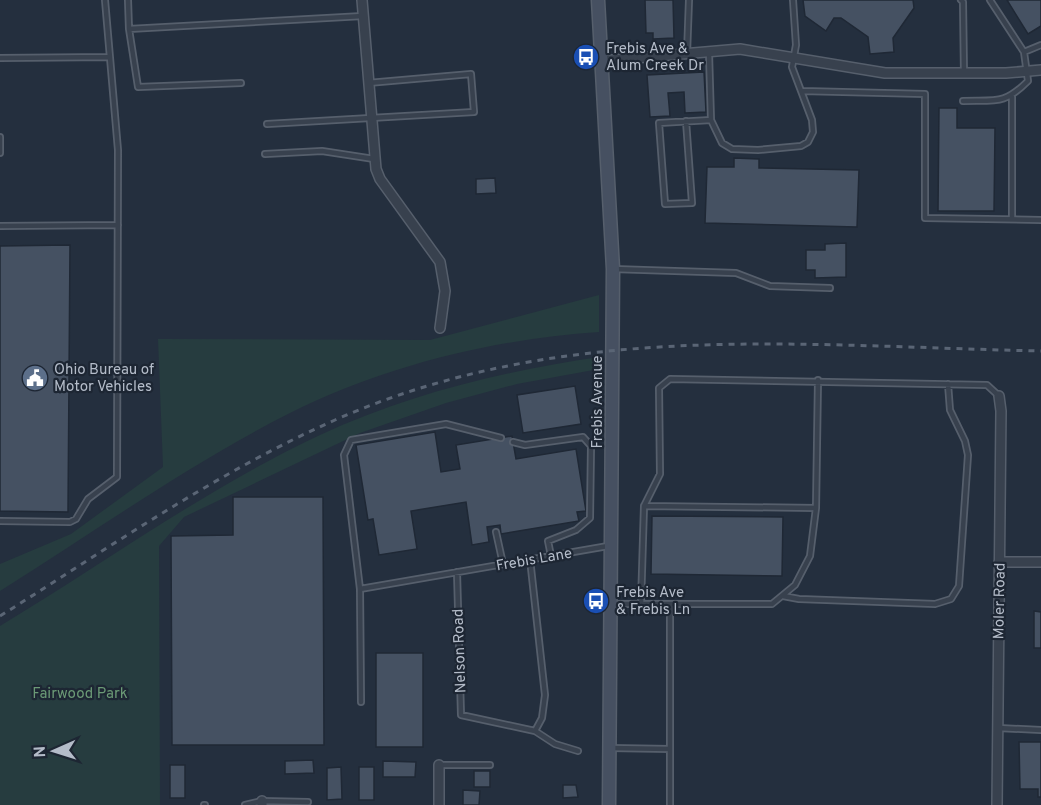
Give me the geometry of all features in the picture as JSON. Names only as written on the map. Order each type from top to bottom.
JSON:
[{"type":"main road","name":"Frebis Avenue","points":[[598,0],[613,269],[609,805]]},
{"type":"street","points":[[362,0],[374,159],[380,179],[440,262],[445,291],[440,328]]},
{"type":"street","points":[[601,61],[757,50],[885,73],[964,74],[1041,70]]},
{"type":"street","name":"Moler Road","points":[[997,805],[1001,411],[999,396]]},
{"type":"street","points":[[999,562],[1041,562]]},
{"type":"street","points":[[439,765],[439,805]]},
{"type":"lane","points":[[0,521],[70,522],[76,519],[88,499],[117,477],[118,150],[105,0]]},
{"type":"lane","points":[[128,0],[129,29],[138,87],[241,83]]},
{"type":"lane","points":[[687,54],[689,0]]},
{"type":"lane","points":[[710,52],[711,120],[722,144],[732,149],[801,146],[808,142],[813,132],[812,120],[792,67],[796,45],[793,0]]},
{"type":"lane","points":[[963,101],[1004,100],[1012,97],[1028,81],[1024,52],[990,0]]},
{"type":"lane","points":[[964,1],[964,74]]},
{"type":"lane","points":[[129,29],[363,16]]},
{"type":"lane","points":[[1024,52],[1041,45]]},
{"type":"lane","points":[[0,58],[110,57]]},
{"type":"lane","points":[[267,124],[371,120],[474,112],[471,74],[368,82]]},
{"type":"lane","points":[[801,91],[925,94],[925,218],[1041,220]]},
{"type":"lane","points":[[1012,97],[1012,219]]},
{"type":"lane","points":[[686,121],[692,203],[665,204],[659,123],[686,121],[711,120]]},
{"type":"lane","points":[[0,137],[0,153]]},
{"type":"lane","points":[[265,154],[322,151],[374,159]]},
{"type":"lane","points":[[0,226],[118,225]]},
{"type":"lane","points":[[613,269],[736,273],[770,286],[830,288]]},
{"type":"lane","points":[[641,604],[644,506],[660,474],[659,388],[670,379],[818,380],[987,385],[999,396]]},
{"type":"lane","points":[[610,604],[772,604],[795,585],[810,556],[816,508],[818,380]]},
{"type":"lane","points":[[783,596],[799,599],[935,604],[951,599],[959,586],[968,455],[965,441],[950,410],[948,384]]},
{"type":"lane","points":[[361,702],[360,590],[344,455],[351,440],[446,424],[501,438]]},
{"type":"lane","points":[[513,442],[525,445],[584,437],[591,446],[590,518],[576,530],[548,541],[551,556]]},
{"type":"lane","points":[[644,506],[816,508]]},
{"type":"lane","points":[[496,532],[503,564]]},
{"type":"lane","name":"Frebis Lane","points":[[360,590],[611,545]]},
{"type":"lane","points":[[530,559],[545,695],[543,718],[535,731]]},
{"type":"lane","name":"Nelson Road","points":[[457,572],[461,715],[535,731],[555,744],[578,751]]},
{"type":"lane","points":[[670,604],[670,805]]},
{"type":"lane","points":[[998,728],[1041,730]]},
{"type":"lane","points":[[609,748],[670,749]]},
{"type":"lane","points":[[439,765],[490,765]]},
{"type":"lane","points":[[245,805],[308,802]]},
{"type":"green space","points":[[599,295],[599,332],[480,348],[401,369],[326,396],[216,454],[0,591],[0,564],[71,534],[163,467],[158,339],[430,340]]},
{"type":"green space","name":"Fairwood Park","points":[[599,357],[599,369],[517,384],[446,403],[360,433],[184,517],[159,546],[160,805],[0,805],[0,626],[237,478],[353,420],[422,396],[492,377]]},
{"type":"building","points":[[645,0],[673,0],[674,38],[653,39],[653,33],[646,33]]},
{"type":"building","points":[[803,0],[913,0],[914,8],[893,38],[894,52],[870,54],[868,37],[841,18],[834,18],[826,31],[805,16]]},
{"type":"building","points":[[1007,0],[1041,0],[1041,26],[1028,34]]},
{"type":"building","points":[[704,72],[706,112],[685,113],[684,92],[668,93],[670,116],[650,117],[647,75]]},
{"type":"building","points":[[939,108],[957,108],[957,128],[995,128],[994,211],[938,211]]},
{"type":"building","points":[[734,158],[759,159],[759,168],[859,170],[857,227],[705,223],[707,167],[734,167]]},
{"type":"building","points":[[495,178],[496,193],[476,194],[476,179]]},
{"type":"building","points":[[846,243],[846,277],[815,278],[815,270],[806,270],[806,250],[825,250],[825,244]]},
{"type":"building","name":"Ohio Bureau of Motor Vehicles","points":[[70,245],[68,512],[0,511],[0,246]]},
{"type":"building","points":[[575,386],[581,424],[523,433],[517,395]]},
{"type":"building","points":[[435,432],[441,472],[460,469],[456,445],[512,436],[516,459],[576,449],[586,511],[577,512],[579,521],[501,534],[500,525],[487,527],[489,542],[472,545],[466,502],[411,511],[417,549],[379,555],[373,519],[368,520],[356,445]]},
{"type":"building","points":[[233,497],[323,497],[324,745],[172,745],[171,536],[233,535]]},
{"type":"building","points":[[652,516],[783,517],[782,576],[651,574]]},
{"type":"building","points":[[1034,611],[1041,612],[1041,648],[1034,648]]},
{"type":"building","points":[[376,653],[423,653],[423,747],[376,747]]},
{"type":"building","points":[[1019,742],[1041,742],[1041,797],[1038,797],[1038,789],[1020,789]]},
{"type":"building","points":[[313,760],[314,773],[285,774],[285,761]]},
{"type":"building","points":[[383,761],[416,762],[415,777],[383,777]]},
{"type":"building","points":[[170,765],[185,765],[185,798],[170,798]]},
{"type":"building","points":[[341,767],[342,799],[327,800],[327,768]]},
{"type":"building","points":[[359,767],[374,767],[374,800],[359,800]]},
{"type":"building","points":[[474,771],[490,771],[490,787],[474,787]]},
{"type":"building","points":[[563,785],[576,785],[578,797],[563,798]]},
{"type":"building","points":[[463,790],[480,791],[479,805],[463,805]]},
{"type":"railway","points":[[0,616],[164,512],[248,463],[335,420],[421,388],[508,366],[595,352],[683,346],[861,345],[1041,351]]},
{"type":"place","name":"Frebis Ave & Alum Creek Dr","points":[[586,57]]},
{"type":"place","name":"Ohio Bureau of Motor Vehicles","points":[[35,378]]},
{"type":"place","name":"Frebis Ave & Frebis Ln","points":[[596,601]]}]
